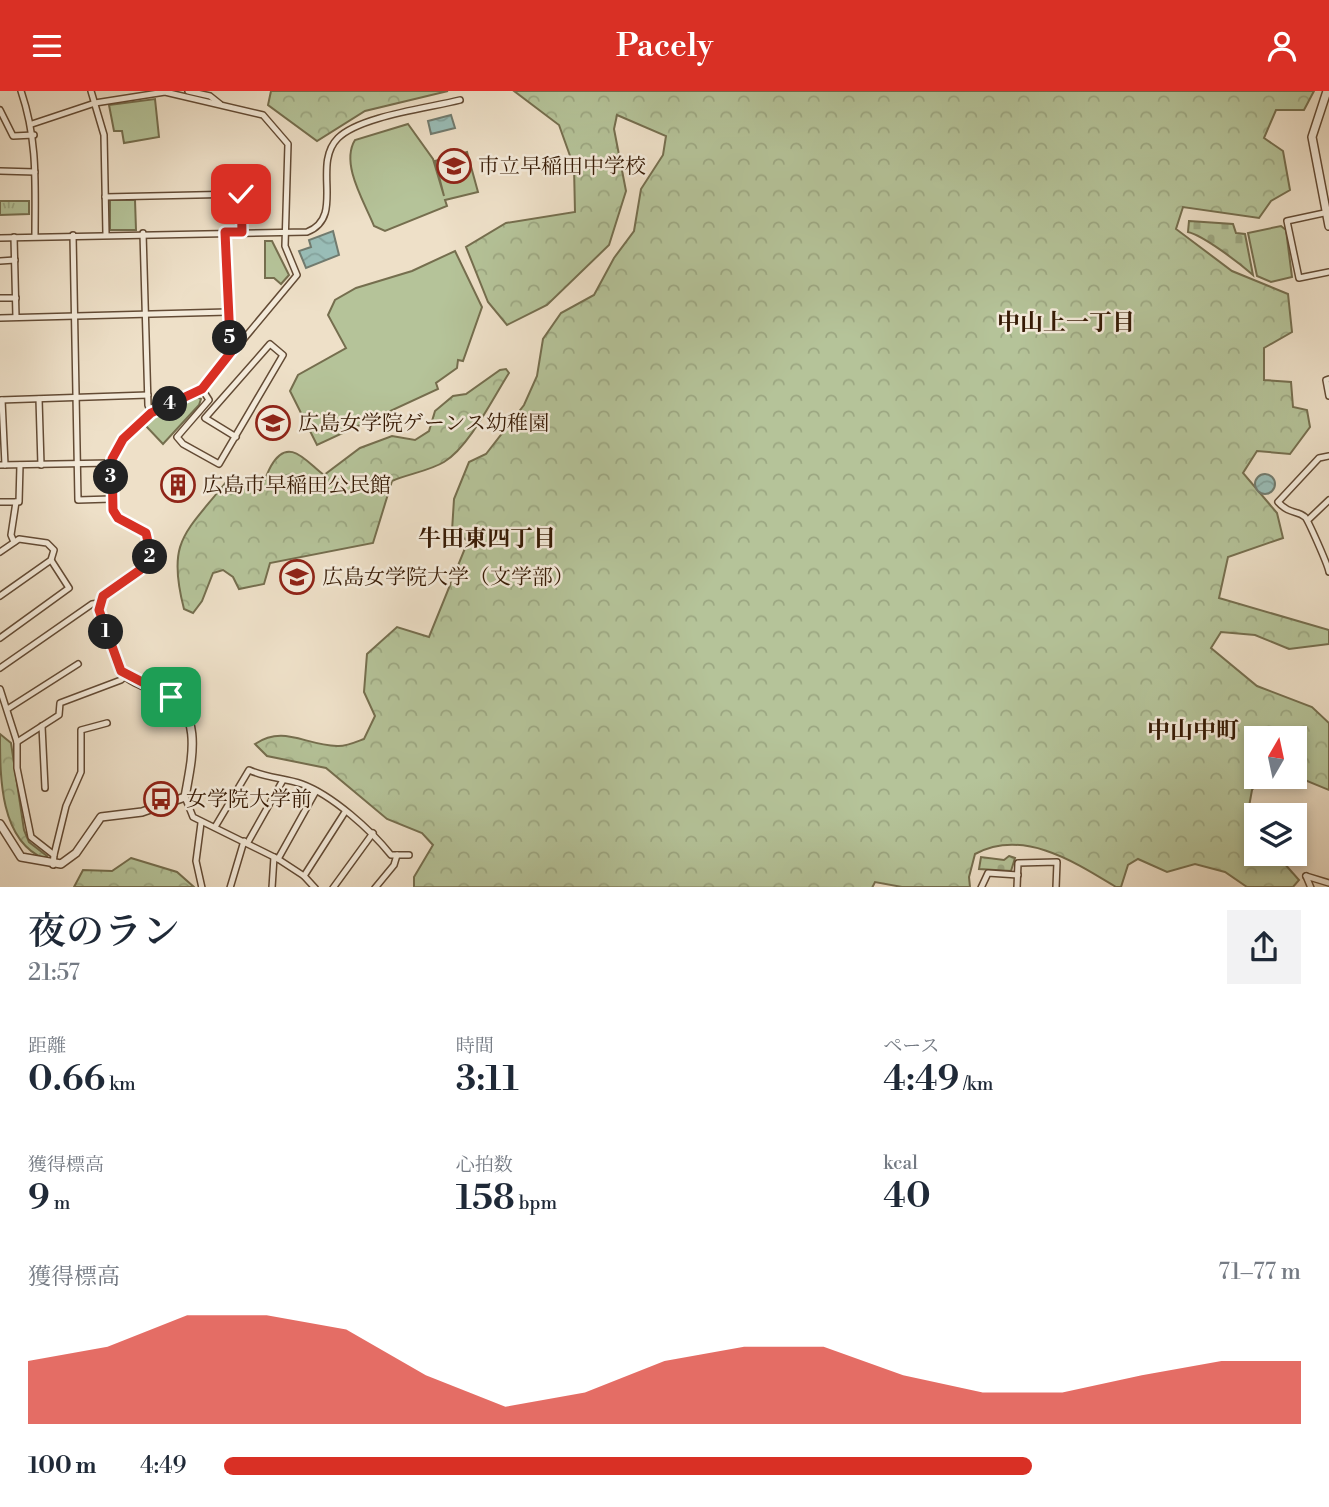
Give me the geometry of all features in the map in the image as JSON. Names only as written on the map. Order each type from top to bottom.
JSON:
[{"type":"street","points":[[21,91],[34,135],[35,236]]},
{"type":"street","points":[[91,91],[104,135],[106,234]]},
{"type":"street","points":[[188,91],[210,96],[221,105]]},
{"type":"street","points":[[1327,91],[1312,137],[1329,226]]},
{"type":"street","points":[[32,124],[95,103],[165,92],[263,115],[288,144],[285,246],[297,275],[202,389],[151,413],[123,439],[111,463],[111,499],[118,518],[146,533],[151,555],[140,570],[103,596],[99,603],[117,664],[125,676],[171,697],[183,709],[194,740],[185,797],[192,817],[276,858],[304,876],[315,887]]},
{"type":"street","points":[[0,238],[143,233],[307,232],[317,228],[324,220],[327,211],[327,153],[348,129],[460,100]]},
{"type":"street","points":[[0,110],[13,136],[34,135]]},
{"type":"street","points":[[0,171],[35,172]]},
{"type":"street","points":[[242,179],[242,232]]},
{"type":"street","points":[[105,197],[241,194]]},
{"type":"street","points":[[1328,212],[1287,221],[1299,278],[1329,272]]},
{"type":"street","points":[[225,232],[230,340],[235,347]]},
{"type":"street","points":[[143,233],[148,395],[151,413]]},
{"type":"street","points":[[73,235],[78,500],[111,499]]},
{"type":"street","points":[[14,237],[16,317]]},
{"type":"street","points":[[0,261],[15,260]]},
{"type":"street","points":[[0,297],[16,298]]},
{"type":"street","points":[[0,317],[228,312]]},
{"type":"street","points":[[202,389],[209,400],[177,437],[183,444],[219,464],[236,437],[283,355],[270,344],[205,418],[236,437]]},
{"type":"street","points":[[1329,379],[1326,380],[1329,396]]},
{"type":"street","points":[[111,463],[2,465],[1,400],[148,395]]},
{"type":"street","points":[[39,399],[41,465]]},
{"type":"street","points":[[1329,456],[1320,459],[1278,502],[1287,512],[1300,514],[1308,520],[1313,539],[1325,555],[1329,572]]},
{"type":"street","points":[[14,543],[11,535],[16,502],[20,496],[20,465]]},
{"type":"street","points":[[1308,520],[1329,500]]},
{"type":"street","points":[[0,502],[16,502]]},
{"type":"street","points":[[0,552],[19,539],[47,543],[54,550],[51,561],[0,596]]},
{"type":"street","points":[[1320,548],[1329,549]]},
{"type":"street","points":[[0,638],[69,588],[51,561]]},
{"type":"street","points":[[0,668],[92,604],[99,603]]},
{"type":"street","points":[[9,708],[78,664]]},
{"type":"street","points":[[17,742],[59,715],[60,703],[121,680],[125,676]]},
{"type":"street","points":[[0,689],[9,708],[17,742],[17,768],[31,837],[54,855]]},
{"type":"street","points":[[53,865],[66,806],[81,772],[81,730],[107,723]]},
{"type":"street","points":[[42,726],[45,788]]},
{"type":"street","points":[[215,827],[250,770],[266,778],[283,780],[316,791],[373,833],[391,855],[410,855]]},
{"type":"street","points":[[230,887],[246,842],[283,780]]},
{"type":"street","points":[[272,887],[276,858],[316,791]]},
{"type":"street","points":[[0,824],[21,857],[53,865],[70,860],[101,817],[142,812],[185,797]]},
{"type":"street","points":[[304,876],[345,812]]},
{"type":"street","points":[[201,823],[196,862],[202,887]]},
{"type":"street","points":[[333,887],[373,833]]},
{"type":"street","points":[[375,887],[394,865],[397,855]]},
{"type":"street","points":[[1017,887],[1018,863],[1057,862],[1056,887]]},
{"type":"street","points":[[981,887],[988,873],[1018,875]]},
{"type":"street","points":[[1311,887],[1306,876],[1329,883]]},
{"type":"green space","points":[[271,91],[448,91],[365,111],[317,141],[268,105]]},
{"type":"green space","points":[[514,91],[1314,91],[1304,110],[1276,110],[1264,138],[1283,151],[1290,190],[1271,201],[1259,218],[1183,207],[1176,229],[1232,271],[1288,294],[1292,332],[1264,348],[1264,380],[1291,382],[1293,407],[1307,410],[1310,427],[1290,454],[1257,451],[1243,473],[1277,513],[1283,538],[1228,557],[1219,598],[1329,630],[1329,644],[1289,649],[1255,635],[1221,632],[1211,648],[1257,686],[1312,707],[1329,723],[1329,790],[1307,781],[1307,726],[1244,726],[1244,789],[1253,789],[1250,803],[1244,803],[1244,866],[1287,866],[1299,880],[1293,887],[1247,887],[1225,872],[1195,864],[1167,872],[1138,859],[1128,865],[1121,887],[1116,887],[1048,851],[1012,845],[993,847],[975,854],[969,877],[970,887],[902,887],[875,882],[872,887],[414,887],[414,877],[433,845],[422,833],[387,819],[326,768],[267,756],[255,744],[275,736],[340,746],[364,739],[375,716],[364,692],[367,654],[397,627],[429,637],[468,541],[452,531],[454,499],[469,462],[486,454],[524,405],[537,376],[543,339],[561,313],[594,295],[614,258],[634,231],[641,189],[663,155],[666,136],[617,115],[614,129],[626,191],[609,245],[547,305],[507,325],[488,302],[466,247],[506,223],[575,212],[574,167],[559,125]]},
{"type":"green space","points":[[155,99],[159,137],[124,143],[122,131],[114,131],[109,105]]},
{"type":"green space","points":[[408,124],[433,159],[444,196],[435,161],[467,152],[478,192],[445,200],[447,206],[385,231],[374,226],[360,195],[352,172],[351,150],[355,140]]},
{"type":"green space","points":[[110,200],[135,200],[136,230],[110,230]]},
{"type":"green space","points":[[0,201],[29,201],[29,214],[0,215]]},
{"type":"green space","points":[[1189,221],[1233,224],[1236,233],[1245,234],[1253,275],[1212,244],[1188,232]]},
{"type":"green space","points":[[1281,226],[1286,230],[1292,277],[1271,282],[1257,276],[1248,233]]},
{"type":"green space","points":[[265,241],[272,241],[289,275],[281,284],[274,278],[265,278]]},
{"type":"green space","points":[[455,251],[482,307],[463,361],[458,360],[457,368],[436,383],[438,389],[317,445],[290,391],[298,375],[346,348],[328,315],[335,300],[356,288],[412,271]]},
{"type":"green space","points":[[506,369],[509,373],[488,408],[453,455],[438,465],[392,481],[373,543],[270,563],[264,584],[239,589],[233,577],[223,570],[213,573],[202,601],[193,613],[184,609],[177,567],[183,539],[190,526],[226,482],[240,488],[261,486],[271,466],[285,452],[298,454],[324,475],[360,448],[392,436],[415,440],[429,431],[435,411],[453,396],[466,394],[500,370]]},
{"type":"green space","points":[[197,397],[201,399],[199,405],[163,444],[145,425],[151,419]]},
{"type":"green space","points":[[0,734],[11,743],[24,830],[29,842],[47,856],[45,859],[30,850],[11,823],[2,788]]},
{"type":"green space","points":[[1009,856],[1015,858],[1011,871],[979,869],[981,857],[1004,860]]},
{"type":"green space","points":[[131,858],[177,872],[194,887],[74,887],[83,870],[112,871]]},
{"type":"water","points":[[451,115],[455,128],[431,134],[428,121]]},
{"type":"water","points":[[333,231],[339,255],[306,268],[299,251],[311,247],[309,240]]},
{"type":"water","points":[[1265,474],[1272,477],[1275,484],[1272,491],[1265,494],[1258,491],[1255,484],[1258,477]]},
{"type":"place","name":"市立早稲田中学校","points":[[454,166]]},
{"type":"place","name":"広島女学院ゲーンス幼稚園","points":[[273,423]]},
{"type":"place","name":"広島市早稲田公民館","points":[[178,485]]},
{"type":"place","name":"広島女学院大学（文学部）","points":[[297,577]]},
{"type":"place","name":"女学院大学前","points":[[161,799]]},
{"type":"district","name":"中山上一丁目","points":[[1066,322]]},
{"type":"district","name":"牛田東四丁目","points":[[487,538]]},
{"type":"district","name":"中山中町","points":[[1193,730]]},
{"type":"route","points":[[171,697],[125,676],[117,664],[99,610],[103,596],[140,570],[151,555],[151,545],[146,533],[118,518],[113,510],[111,463],[123,439],[151,413],[202,389],[235,347],[230,340],[225,232],[242,232],[241,194]]}]
